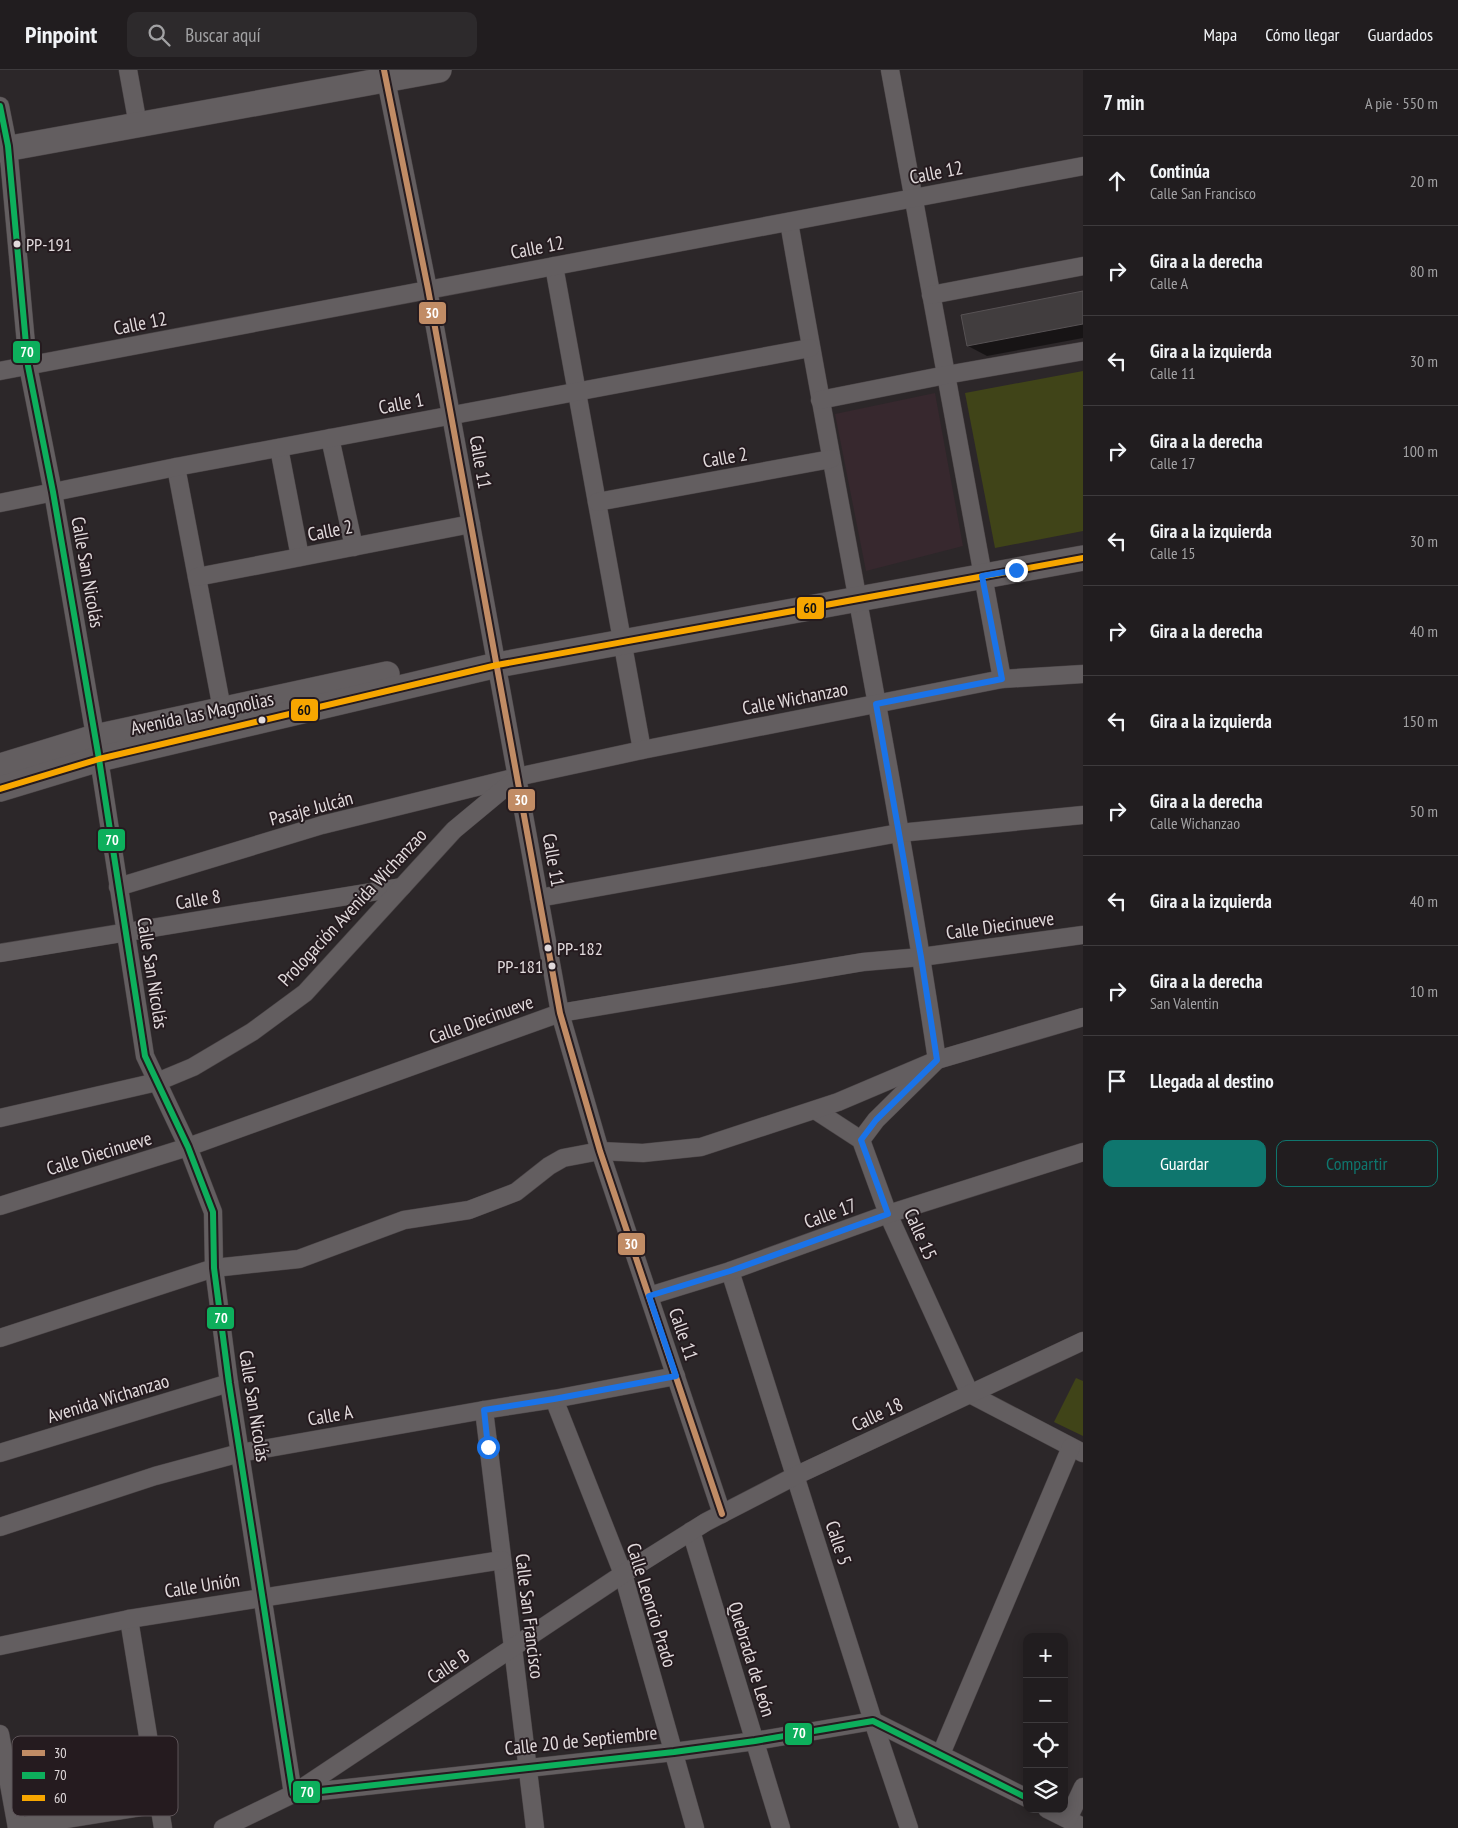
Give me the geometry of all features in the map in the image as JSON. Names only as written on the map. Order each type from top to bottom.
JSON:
[{"type":"main road","points":[[5,148],[138,125],[385,75],[439,70]]},
{"type":"main road","points":[[981,569],[1083,542]]},
{"type":"main road","points":[[495,658],[981,569],[1083,558]]},
{"type":"main road","name":"Avenida las Magnolias","points":[[0,766],[97,748],[495,658]]},
{"type":"main road","name":"Avenida las Magnolias","points":[[0,790],[97,748],[222,708],[495,658]]},
{"type":"street","points":[[128,70],[138,125]]},
{"type":"street","points":[[890,70],[1002,679]]},
{"type":"street","name":"Calle 11","points":[[385,75],[428,290],[560,1013],[600,1151],[722,1514]]},
{"type":"street","name":"Calle San Nicolás","points":[[0,106],[28,366],[53,492],[97,748],[145,1056],[188,1147],[213,1212],[214,1268],[229,1383],[293,1794]]},
{"type":"street","name":"Calle 12","points":[[0,371],[1083,166]]},
{"type":"street","points":[[789,222],[810,348],[899,832],[937,1060]]},
{"type":"street","points":[[554,266],[642,750]]},
{"type":"street","points":[[931,295],[1083,266]]},
{"type":"street","name":"Calle 1","points":[[0,503],[451,414],[810,348]]},
{"type":"street","points":[[820,400],[1083,351]]},
{"type":"street","points":[[330,438],[354,547]]},
{"type":"street","points":[[279,448],[300,557]]},
{"type":"street","name":"Calle 2","points":[[597,502],[831,459]]},
{"type":"street","points":[[176,467],[222,708]]},
{"type":"street","name":"Calle 2","points":[[197,577],[471,524]]},
{"type":"street","name":"Calle Wichanzao","points":[[517,778],[642,750],[1002,679],[1083,674]]},
{"type":"street","name":"Pasaje Julcán","points":[[118,886],[322,826],[517,778]]},
{"type":"street","name":"Prologación Avenida Wichanzao","points":[[0,1118],[157,1082],[193,1067],[252,1032],[305,993],[454,830],[517,778]]},
{"type":"street","points":[[539,898],[899,832],[1083,815]]},
{"type":"street","name":"Calle 8","points":[[0,953],[402,887]]},
{"type":"street","name":"Calle Diecinueve","points":[[0,1206],[188,1147],[560,1013],[864,962],[921,957],[1083,935]]},
{"type":"street","points":[[0,1338],[214,1268],[299,1259],[404,1220],[469,1210],[516,1192],[548,1166],[563,1158],[600,1151],[643,1153],[701,1147],[838,1102],[937,1060],[1083,1017]]},
{"type":"street","points":[[814,1110],[861,1140],[876,1120],[937,1060]]},
{"type":"street","name":"Calle 15","points":[[861,1140],[888,1214],[970,1394]]},
{"type":"street","name":"Calle 17","points":[[649,1296],[730,1271],[888,1214],[1083,1152]]},
{"type":"street","name":"Calle 5","points":[[730,1271],[873,1721],[909,1828]]},
{"type":"street","name":"Calle 18","points":[[691,1531],[795,1476],[1083,1341]]},
{"type":"street","name":"Calle A","points":[[0,1527],[155,1476],[240,1453],[676,1376]]},
{"type":"street","name":"Avenida Wichanzao","points":[[0,1454],[229,1383]]},
{"type":"street","points":[[940,1754],[1077,1450],[970,1394]]},
{"type":"street","name":"Calle Leoncio Prado","points":[[554,1399],[623,1574],[695,1828]]},
{"type":"street","name":"Calle San Francisco","points":[[484,1410],[535,1828]]},
{"type":"street","name":"Calle B","points":[[223,1828],[293,1794],[623,1574],[691,1531]]},
{"type":"street","name":"Quebrada de León","points":[[691,1531],[780,1828]]},
{"type":"street","name":"Calle Unión","points":[[0,1646],[129,1619],[502,1560]]},
{"type":"street","points":[[129,1619],[148,1736]]},
{"type":"street","points":[[873,1721],[1023,1796]]},
{"type":"street","name":"Calle 20 de Septiembre","points":[[293,1794],[674,1752],[873,1721]]},
{"type":"street","points":[[0,1734],[12,1800]]},
{"type":"street","points":[[1056,1813],[1075,1823],[1083,1787]]},
{"type":"street","points":[[17,1827],[85,1816]]},
{"type":"shaded area","points":[[935,393],[963,546],[866,571],[835,414]]},
{"type":"green space","points":[[1083,371],[1083,531],[995,548],[965,393]]},
{"type":"green space","points":[[1076,1378],[1083,1381],[1083,1436],[1054,1422]]},
{"type":"building","points":[[1083,291],[1083,324],[967,346],[961,315]]},
{"type":"transit line","name":"30","points":[[384,70],[428,289],[560,1013],[600,1151],[722,1514]]},
{"type":"transit line","name":"70","points":[[0,106],[8,146],[28,366],[53,492],[99,759],[145,1056],[188,1147],[213,1212],[214,1268],[229,1383],[293,1794],[674,1752],[755,1741],[873,1721],[1023,1796]]},
{"type":"transit line","name":"60","points":[[0,789],[99,759],[497,665],[1083,558]]},
{"type":"place","name":"PP-191","points":[[17,244]]},
{"type":"place","name":"PP-182","points":[[548,948]]},
{"type":"place","name":"PP-181","points":[[552,966]]},
{"type":"route","points":[[488,1447],[484,1410],[676,1376],[649,1296],[730,1271],[888,1214],[861,1140],[876,1120],[937,1060],[921,957],[876,704],[1002,679],[982,576],[1016,570]]}]
